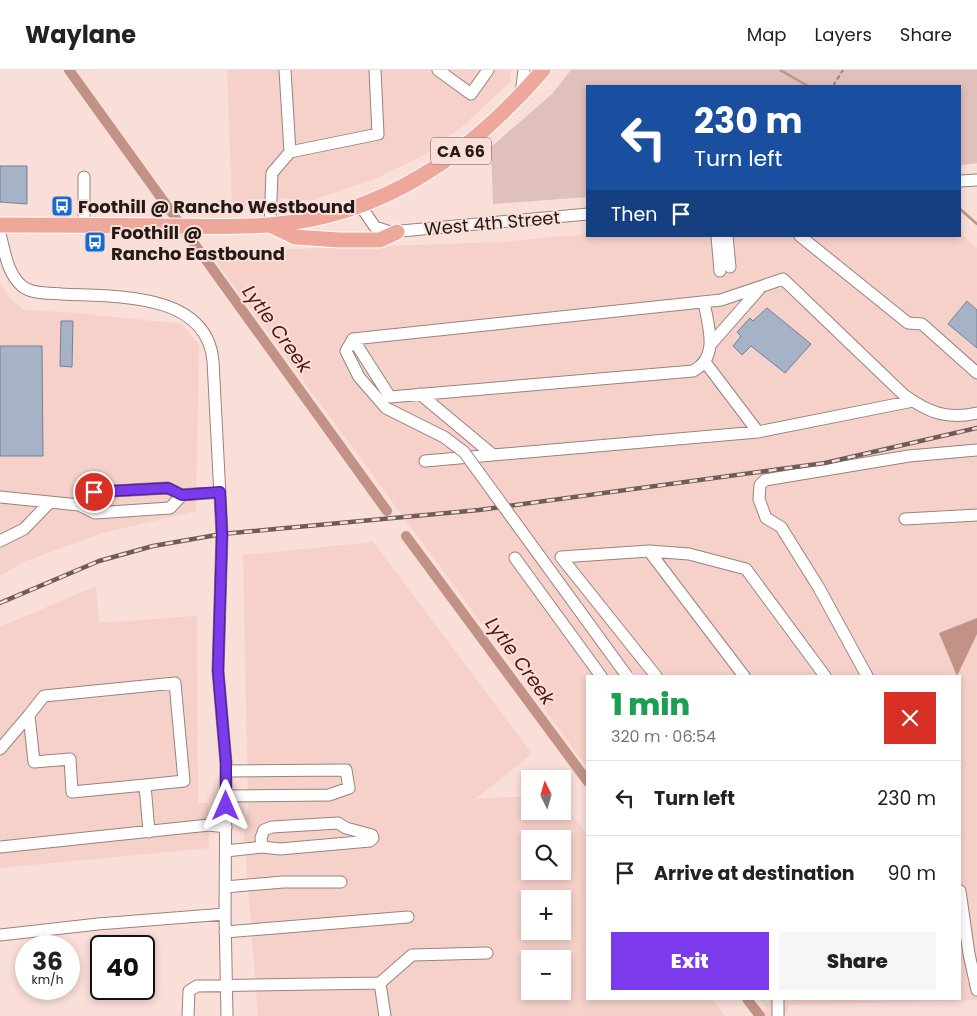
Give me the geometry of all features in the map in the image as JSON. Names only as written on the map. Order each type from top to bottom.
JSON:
[{"type":"main road","name":"CA 66","points":[[0,225],[270,225],[316,218],[360,205],[397,190],[441,164],[492,124],[543,70]]},
{"type":"main road","points":[[270,225],[295,237],[339,240],[380,240],[398,232]]},
{"type":"street","points":[[285,70],[290,152]]},
{"type":"street","points":[[270,225],[272,173],[290,152],[378,134],[375,70]]},
{"type":"street","points":[[438,70],[471,94],[488,70]]},
{"type":"street","points":[[521,95],[524,70]]},
{"type":"street","points":[[84,177],[84,226]]},
{"type":"street","points":[[360,205],[375,226],[382,230],[398,232]]},
{"type":"street","name":"West 4th Street","points":[[398,232],[586,214]]},
{"type":"street","points":[[0,234],[8,266],[14,277],[26,289],[154,300],[187,314],[209,341],[212,356],[222,534],[218,671],[229,819],[224,914],[227,1016]]},
{"type":"street","points":[[717,237],[725,269],[727,237]]},
{"type":"street","points":[[801,237],[908,323],[922,324],[977,372]]},
{"type":"street","points":[[353,339],[720,300],[783,279],[923,409],[946,415],[977,413]]},
{"type":"street","points":[[353,339],[390,397],[693,370],[705,362],[711,344],[761,287]]},
{"type":"street","points":[[704,302],[711,344]]},
{"type":"street","points":[[353,339],[346,351],[359,377],[386,408],[444,437],[464,452],[626,675]]},
{"type":"street","points":[[705,362],[758,432]]},
{"type":"street","points":[[420,394],[493,455]]},
{"type":"street","points":[[425,461],[758,432],[913,401]]},
{"type":"street","points":[[866,675],[818,588],[781,527],[766,518],[759,499],[760,485],[765,480],[909,456],[977,450]]},
{"type":"street","points":[[79,505],[94,492],[168,488],[182,495],[220,492]]},
{"type":"street","points":[[0,497],[79,505],[95,513],[170,508],[182,495]]},
{"type":"street","points":[[0,541],[24,529],[50,502]]},
{"type":"street","points":[[905,520],[977,515]]},
{"type":"street","points":[[655,675],[561,557],[649,550],[689,554],[746,569],[824,675]]},
{"type":"street","points":[[649,550],[743,675]]},
{"type":"street","points":[[515,558],[600,675]]},
{"type":"street","points":[[0,749],[44,696],[175,683],[184,781],[72,792],[70,758],[34,762],[30,715]]},
{"type":"street","points":[[226,770],[346,770],[349,788],[328,795],[226,796]]},
{"type":"street","points":[[145,785],[149,832]]},
{"type":"street","points":[[0,846],[209,826],[229,819]]},
{"type":"street","points":[[226,851],[262,847],[280,849],[370,841],[373,838],[372,835],[346,828],[338,823],[272,827],[264,830],[261,838],[262,847]]},
{"type":"street","points":[[225,887],[284,882],[341,882]]},
{"type":"street","points":[[961,898],[969,954],[977,990]]},
{"type":"street","points":[[0,935],[98,924],[224,914]]},
{"type":"street","points":[[225,932],[408,917]]},
{"type":"street","points":[[188,1016],[189,991],[193,988],[226,985],[380,983],[412,956],[487,953]]},
{"type":"street","points":[[380,983],[386,1016]]},
{"type":"street","points":[[778,1000],[778,1015]]},
{"type":"path","points":[[834,85],[843,70]]},
{"type":"shaded area","points":[[227,70],[511,70],[510,82],[464,125],[426,154],[377,178],[313,200],[290,201],[286,198],[254,205],[232,206]]},
{"type":"shaded area","points":[[571,70],[977,70],[977,163],[961,165],[961,85],[586,85],[586,197],[493,204],[491,147],[552,94]]},
{"type":"shaded area","points":[[586,234],[586,237],[961,237],[961,234],[977,248],[977,1000],[789,1005],[785,1016],[754,1016],[767,1008],[760,1000],[961,1000],[961,675],[586,675],[586,766],[209,252],[501,242]]},
{"type":"shaded area","points":[[0,282],[11,300],[24,310],[78,313],[181,324],[199,344],[196,511],[102,533],[26,561],[0,576]]},
{"type":"shaded area","points":[[373,542],[532,754],[475,799],[521,796],[521,820],[571,820],[571,813],[586,834],[586,1000],[713,1000],[725,1016],[258,1016],[243,821],[247,819],[243,555]]},
{"type":"shaded area","points":[[96,586],[99,623],[197,616],[198,803],[208,803],[209,848],[0,868],[0,627]]},
{"type":"shaded area","points":[[977,618],[977,634],[957,675],[957,675],[939,633]]},
{"type":"building","points":[[0,166],[27,166],[27,204],[0,202]]},
{"type":"building","points":[[967,301],[977,310],[977,348],[948,324]]},
{"type":"building","points":[[767,308],[811,344],[785,373],[751,346],[742,355],[733,346],[741,336],[737,332],[750,318],[753,321]]},
{"type":"building","points":[[61,321],[73,321],[72,367],[60,366]]},
{"type":"building","points":[[0,346],[42,346],[43,456],[0,456]]},
{"type":"waterway","name":"Lytle Creek","points":[[69,70],[387,511]]},
{"type":"waterway","name":"Lytle Creek","points":[[780,70],[806,85]]},
{"type":"waterway","name":"Lytle Creek","points":[[961,210],[977,224]]},
{"type":"waterway","name":"Lytle Creek","points":[[406,536],[586,779]]},
{"type":"waterway","name":"Lytle Creek","points":[[748,1000],[760,1016]]},
{"type":"railway","points":[[0,603],[99,561],[153,546],[222,534],[479,510],[825,463],[977,428]]},
{"type":"place","name":"Foothill @ Rancho Westbound","points":[[62,206]]},
{"type":"place","name":"Foothill @ Rancho Eastbound","points":[[95,242]]},
{"type":"route","points":[[94,492],[168,488],[182,495],[220,492],[222,534],[218,671],[226,763],[226,806]]}]
